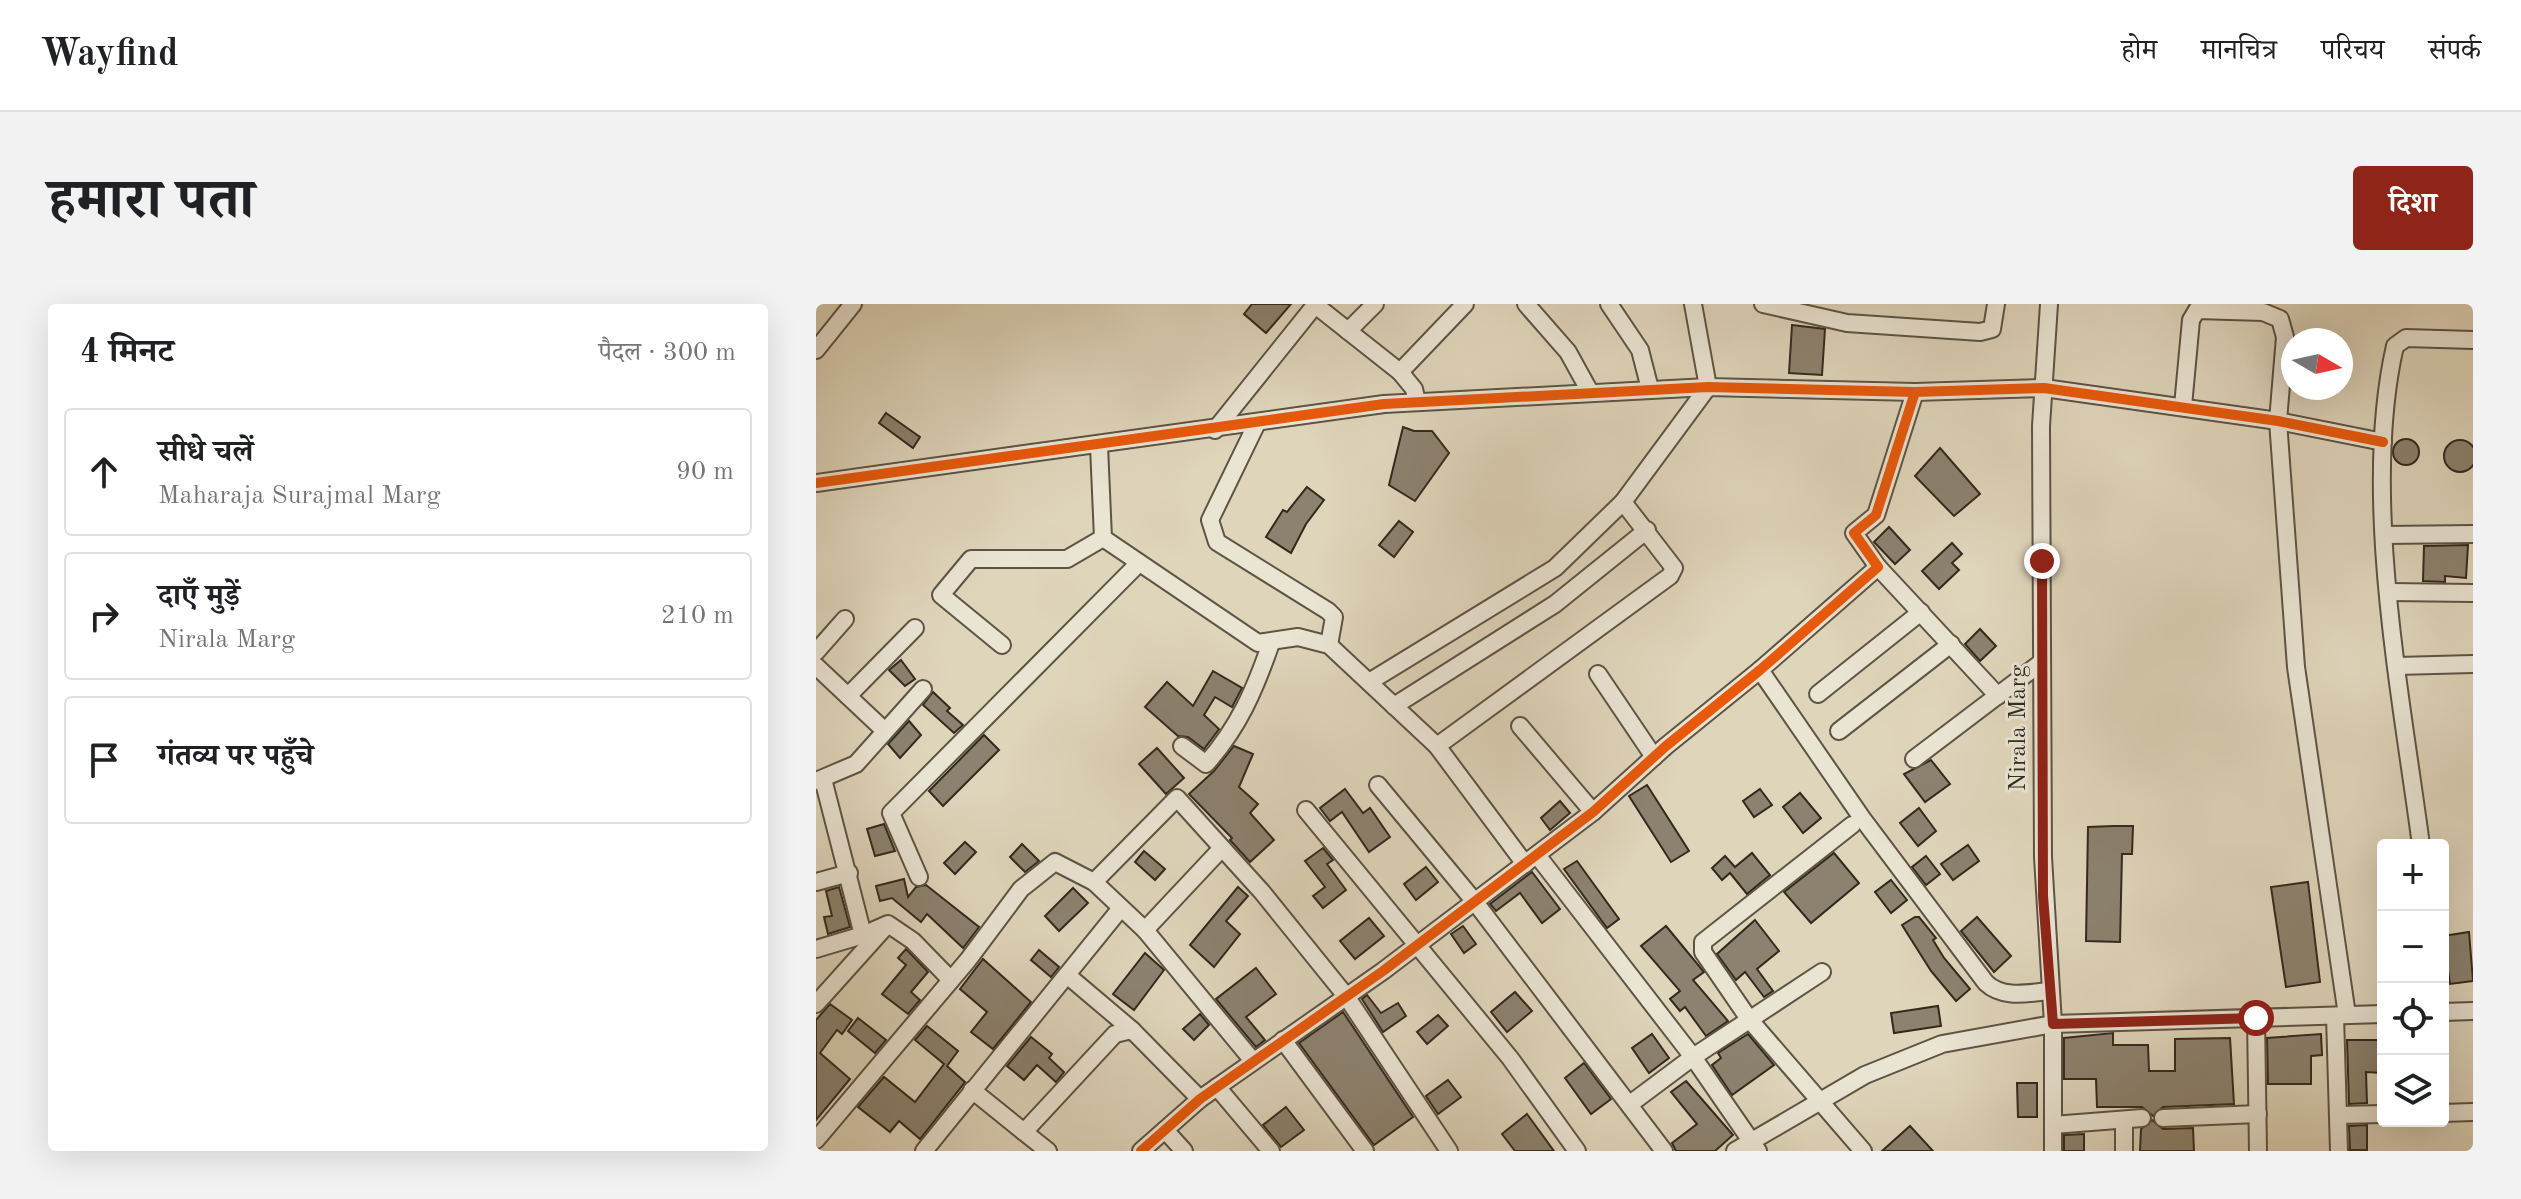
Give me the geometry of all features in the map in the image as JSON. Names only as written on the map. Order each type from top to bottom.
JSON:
[{"type":"street","points":[[816,350],[853,304]]},
{"type":"street","points":[[1215,430],[1315,304],[1400,372],[1414,389],[1417,402]]},
{"type":"street","points":[[1348,331],[1375,304]]},
{"type":"street","points":[[1400,372],[1465,304]]},
{"type":"street","points":[[1526,304],[1568,352],[1590,392]]},
{"type":"street","points":[[1609,304],[1640,350],[1650,389]]},
{"type":"street","points":[[1369,682],[1555,568],[1623,502],[1708,387],[1694,304]]},
{"type":"street","points":[[1763,304],[1847,323],[1980,332],[1992,329],[1996,304]]},
{"type":"street","name":"Nirala Marg","points":[[2049,304],[2044,388],[2043,896],[2053,1024],[2053,1151]]},
{"type":"street","points":[[2183,406],[2193,313],[2202,307],[2263,312],[2280,319],[2284,325],[2278,421],[2296,667],[2341,1015],[2339,1151]]},
{"type":"street","points":[[2420,839],[2389,592],[2383,442],[2395,346],[2406,338],[2473,340]]},
{"type":"street","points":[[816,483],[1417,402],[1708,387],[1915,392],[2044,388],[2278,421],[2383,442]]},
{"type":"street","points":[[1915,392],[1876,515],[1854,533],[1878,567],[1998,696]]},
{"type":"street","points":[[1257,423],[1210,520],[1211,531],[1217,542],[1328,611],[1334,617],[1329,645]]},
{"type":"street","points":[[1099,446],[1103,538]]},
{"type":"street","points":[[1437,746],[1670,576],[1674,568],[1623,502]]},
{"type":"street","points":[[1394,706],[1555,604],[1647,530]]},
{"type":"street","points":[[2385,535],[2473,534]]},
{"type":"street","points":[[1103,538],[1244,637],[1258,643],[1298,637],[1329,645],[1369,682],[1437,746],[1693,1057],[1755,1146]]},
{"type":"street","points":[[1002,645],[941,595],[971,559],[1067,559],[1103,538]]},
{"type":"street","points":[[919,877],[891,813],[1139,563]]},
{"type":"street","points":[[1141,1151],[1200,1099],[1417,945],[1593,812],[1878,567]]},
{"type":"street","points":[[2389,592],[2473,593]]},
{"type":"street","points":[[1818,694],[1921,612]]},
{"type":"street","points":[[816,652],[845,619]]},
{"type":"street","points":[[848,696],[915,628]]},
{"type":"street","points":[[1182,746],[1206,764],[1227,741],[1252,698],[1271,643]]},
{"type":"street","points":[[1839,731],[1951,644]]},
{"type":"street","points":[[1914,759],[2042,662]]},
{"type":"street","points":[[2397,666],[2473,664]]},
{"type":"street","points":[[816,666],[885,731]]},
{"type":"street","points":[[1760,670],[1862,818],[1986,983],[1994,990],[2010,994],[2049,991]]},
{"type":"street","points":[[1598,674],[1654,757]]},
{"type":"street","points":[[863,935],[849,873],[820,780],[856,764],[923,689]]},
{"type":"street","points":[[1520,726],[1593,812]]},
{"type":"street","points":[[1378,785],[1475,902],[1664,1151]]},
{"type":"street","points":[[1094,882],[1177,798],[1346,996],[1449,1151]]},
{"type":"street","points":[[1306,810],[1510,1058],[1577,1151]]},
{"type":"street","points":[[1852,825],[1703,942],[1703,952],[1749,1019],[1863,1151]]},
{"type":"street","points":[[1145,930],[1222,848]]},
{"type":"street","points":[[816,1140],[951,980],[1021,889],[1055,862],[1094,882],[1145,930],[1253,1061]]},
{"type":"street","points":[[816,882],[849,873]]},
{"type":"street","points":[[924,1151],[1121,908]]},
{"type":"street","points":[[888,924],[913,941],[951,980]]},
{"type":"street","points":[[816,949],[888,924]]},
{"type":"street","points":[[816,1004],[888,924]]},
{"type":"street","points":[[1630,1104],[1693,1057],[1822,972]]},
{"type":"street","points":[[1067,975],[1132,1030],[1200,1099]]},
{"type":"street","points":[[2449,1012],[2473,1011]]},
{"type":"street","points":[[1735,1151],[1755,1146],[1821,1100],[1865,1075],[1942,1044],[2053,1024],[2377,1014]]},
{"type":"street","points":[[2256,1018],[2258,1151]]},
{"type":"street","points":[[1024,1132],[1115,1034],[1132,1030]]},
{"type":"street","points":[[1283,1040],[1365,1151]]},
{"type":"street","points":[[1217,1087],[1271,1151]]},
{"type":"street","points":[[972,1090],[1048,1151]]},
{"type":"street","points":[[2449,1113],[2473,1112]]},
{"type":"street","points":[[2163,1118],[2258,1114]]},
{"type":"street","points":[[2338,1115],[2377,1114]]},
{"type":"street","points":[[2053,1125],[2142,1118]]},
{"type":"street","points":[[2124,1120],[2124,1151]]},
{"type":"street","points":[[1165,1130],[1184,1151]]},
{"type":"building","points":[[1252,304],[1291,304],[1266,333],[1244,314]]},
{"type":"building","points":[[1792,325],[1825,329],[1822,375],[1789,373]]},
{"type":"building","points":[[886,413],[920,437],[913,448],[879,423]]},
{"type":"building","points":[[1403,427],[1414,431],[1432,431],[1449,453],[1415,501],[1389,485]]},
{"type":"building","points":[[2406,439],[2415,443],[2419,452],[2415,461],[2406,465],[2397,461],[2393,452],[2397,443]]},
{"type":"building","points":[[2460,440],[2471,445],[2476,456],[2471,467],[2460,472],[2449,467],[2444,456],[2449,445]]},
{"type":"building","points":[[1940,448],[1980,494],[1954,516],[1915,476]]},
{"type":"building","points":[[1307,487],[1324,500],[1306,524],[1291,553],[1266,537],[1283,510],[1287,512]]},
{"type":"building","points":[[1399,521],[1413,532],[1394,557],[1379,545]]},
{"type":"building","points":[[1889,527],[1910,550],[1895,564],[1874,542]]},
{"type":"building","points":[[1952,543],[1962,554],[1952,563],[1959,570],[1939,589],[1922,571]]},
{"type":"building","points":[[2468,545],[2466,578],[2445,576],[2445,582],[2423,581],[2424,546]]},
{"type":"building","points":[[1980,629],[1996,646],[1980,661],[1965,644]]},
{"type":"building","points":[[901,660],[915,679],[905,686],[889,670]]},
{"type":"building","points":[[1213,671],[1242,688],[1232,707],[1215,697],[1204,715],[1219,729],[1204,749],[1188,737],[1178,736],[1145,707],[1167,682],[1193,706]]},
{"type":"building","points":[[933,692],[950,708],[947,711],[963,725],[954,733],[923,705]]},
{"type":"building","points":[[909,721],[921,735],[900,758],[888,744]]},
{"type":"building","points":[[984,735],[999,750],[943,806],[929,791]]},
{"type":"building","points":[[1234,746],[1253,754],[1239,787],[1258,804],[1250,813],[1274,840],[1250,862],[1230,840],[1232,838],[1189,794],[1214,771]]},
{"type":"building","points":[[1157,748],[1184,778],[1166,794],[1139,764]]},
{"type":"building","points":[[1931,760],[1950,784],[1925,802],[1904,774]]},
{"type":"building","points":[[1647,785],[1689,851],[1671,862],[1629,796]]},
{"type":"building","points":[[1345,789],[1363,813],[1370,808],[1390,837],[1369,852],[1342,812],[1330,821],[1320,808]]},
{"type":"building","points":[[1760,789],[1772,805],[1754,817],[1743,801]]},
{"type":"building","points":[[1800,793],[1821,818],[1803,833],[1783,807]]},
{"type":"building","points":[[1560,801],[1570,813],[1550,830],[1541,818]]},
{"type":"building","points":[[1919,808],[1936,831],[1918,846],[1900,823]]},
{"type":"building","points":[[884,824],[895,851],[875,856],[867,829]]},
{"type":"building","points":[[2133,826],[2132,854],[2122,854],[2120,942],[2086,941],[2088,827]]},
{"type":"building","points":[[965,842],[976,852],[955,874],[944,863]]},
{"type":"building","points":[[1022,844],[1039,861],[1025,872],[1010,857]]},
{"type":"building","points":[[1968,845],[1979,861],[1953,880],[1941,864]]},
{"type":"building","points":[[1323,848],[1333,860],[1327,864],[1346,890],[1323,908],[1313,896],[1325,887],[1305,861]]},
{"type":"building","points":[[1144,851],[1165,869],[1155,880],[1135,862]]},
{"type":"building","points":[[1752,853],[1770,875],[1747,894],[1730,873],[1722,880],[1712,868],[1725,856],[1735,867]]},
{"type":"building","points":[[1834,853],[1859,883],[1811,923],[1784,892]]},
{"type":"building","points":[[1926,856],[1940,874],[1926,885],[1912,867]]},
{"type":"building","points":[[1577,861],[1619,919],[1607,928],[1564,869]]},
{"type":"building","points":[[1426,867],[1438,882],[1416,900],[1404,884]]},
{"type":"building","points":[[1532,872],[1560,909],[1542,923],[1520,893],[1496,911],[1490,904]]},
{"type":"building","points":[[904,879],[908,897],[916,887],[926,885],[979,927],[963,948],[927,914],[921,922],[892,898],[880,901],[876,886]]},
{"type":"building","points":[[1891,880],[1907,900],[1891,913],[1875,892]]},
{"type":"building","points":[[2308,882],[2320,982],[2286,987],[2271,887]]},
{"type":"building","points":[[839,887],[850,927],[828,934],[824,917],[832,916],[826,891]]},
{"type":"building","points":[[1238,887],[1248,896],[1226,921],[1240,934],[1214,967],[1190,945]]},
{"type":"building","points":[[1073,888],[1088,903],[1059,931],[1045,916]]},
{"type":"building","points":[[1919,917],[1936,938],[1933,940],[1944,958],[1970,989],[1956,1001],[1931,971],[1902,925]]},
{"type":"building","points":[[1977,917],[2011,956],[1994,972],[1961,931]]},
{"type":"building","points":[[1369,918],[1384,936],[1355,959],[1340,941]]},
{"type":"building","points":[[1755,920],[1779,951],[1757,969],[1773,991],[1764,997],[1745,972],[1736,980],[1717,954]]},
{"type":"building","points":[[1463,926],[1476,944],[1464,953],[1451,934]]},
{"type":"building","points":[[1666,926],[1704,972],[1693,980],[1728,1021],[1706,1036],[1685,1007],[1680,1011],[1670,999],[1680,991],[1641,946]]},
{"type":"building","points":[[2469,932],[2473,981],[2450,984],[2449,935]]},
{"type":"building","points":[[906,949],[928,972],[911,992],[920,1000],[908,1014],[882,994],[906,965],[898,958]]},
{"type":"building","points":[[1039,950],[1059,967],[1051,977],[1031,960]]},
{"type":"building","points":[[1145,953],[1164,970],[1134,1010],[1113,994]]},
{"type":"building","points":[[983,959],[1031,1002],[993,1049],[971,1032],[987,1012],[960,989]]},
{"type":"building","points":[[1256,968],[1276,994],[1246,1017],[1265,1040],[1256,1047],[1216,999]]},
{"type":"building","points":[[1515,992],[1532,1011],[1507,1032],[1491,1012]]},
{"type":"building","points":[[1367,995],[1381,1013],[1398,1003],[1406,1016],[1383,1032],[1362,999]]},
{"type":"building","points":[[830,1004],[852,1020],[842,1034],[837,1030],[820,1053],[850,1079],[816,1120],[816,1020]]},
{"type":"building","points":[[1938,1006],[1941,1026],[1894,1033],[1891,1013]]},
{"type":"building","points":[[1343,1012],[1413,1117],[1374,1145],[1299,1043]]},
{"type":"building","points":[[1200,1014],[1209,1025],[1194,1040],[1183,1029]]},
{"type":"building","points":[[1438,1015],[1448,1026],[1427,1044],[1417,1032]]},
{"type":"building","points":[[858,1018],[886,1040],[875,1053],[848,1031]]},
{"type":"building","points":[[927,1026],[958,1051],[947,1066],[965,1082],[920,1139],[899,1121],[890,1132],[858,1107],[884,1077],[915,1102],[944,1064],[915,1040]]},
{"type":"building","points":[[2113,1033],[2113,1045],[2148,1045],[2149,1071],[2175,1071],[2175,1039],[2230,1038],[2234,1104],[2163,1107],[2153,1116],[2142,1107],[2097,1107],[2096,1079],[2064,1079],[2064,1038]]},
{"type":"building","points":[[1652,1034],[1669,1058],[1649,1073],[1632,1048]]},
{"type":"building","points":[[1748,1034],[1774,1065],[1732,1095],[1712,1065],[1721,1058],[1718,1053]]},
{"type":"building","points":[[2321,1034],[2322,1055],[2311,1056],[2311,1084],[2268,1084],[2267,1038]]},
{"type":"building","points":[[1031,1037],[1052,1054],[1049,1058],[1064,1072],[1056,1082],[1037,1065],[1024,1080],[1007,1066]]},
{"type":"building","points":[[2347,1040],[2377,1040],[2377,1073],[2366,1072],[2367,1103],[2349,1104]]},
{"type":"building","points":[[1584,1063],[1611,1099],[1591,1114],[1565,1078]]},
{"type":"building","points":[[1448,1080],[1461,1097],[1438,1114],[1426,1096]]},
{"type":"building","points":[[1686,1081],[1733,1135],[1715,1151],[1676,1151],[1672,1143],[1697,1124],[1671,1092]]},
{"type":"building","points":[[2017,1083],[2037,1083],[2037,1117],[2018,1117]]},
{"type":"building","points":[[1286,1107],[1304,1130],[1281,1147],[1263,1125]]},
{"type":"building","points":[[1527,1114],[1554,1151],[1515,1151],[1502,1134]]},
{"type":"building","points":[[2152,1120],[2163,1129],[2193,1128],[2194,1151],[2140,1151],[2141,1129]]},
{"type":"building","points":[[2367,1125],[2367,1150],[2350,1150],[2349,1126]]},
{"type":"building","points":[[1910,1126],[1933,1151],[1882,1151]]},
{"type":"building","points":[[2084,1134],[2084,1151],[2064,1151],[2064,1135]]},
{"type":"cycle path","points":[[816,483],[1384,404],[1708,387],[1915,392],[2044,388],[2278,421],[2383,442]]},
{"type":"cycle path","points":[[1141,1151],[1200,1099],[1383,971],[1593,812],[1666,746],[1760,670],[1878,567],[1854,533],[1876,515],[1915,392]]},
{"type":"route","points":[[2042,561],[2043,896],[2053,1024],[2256,1018]]}]
